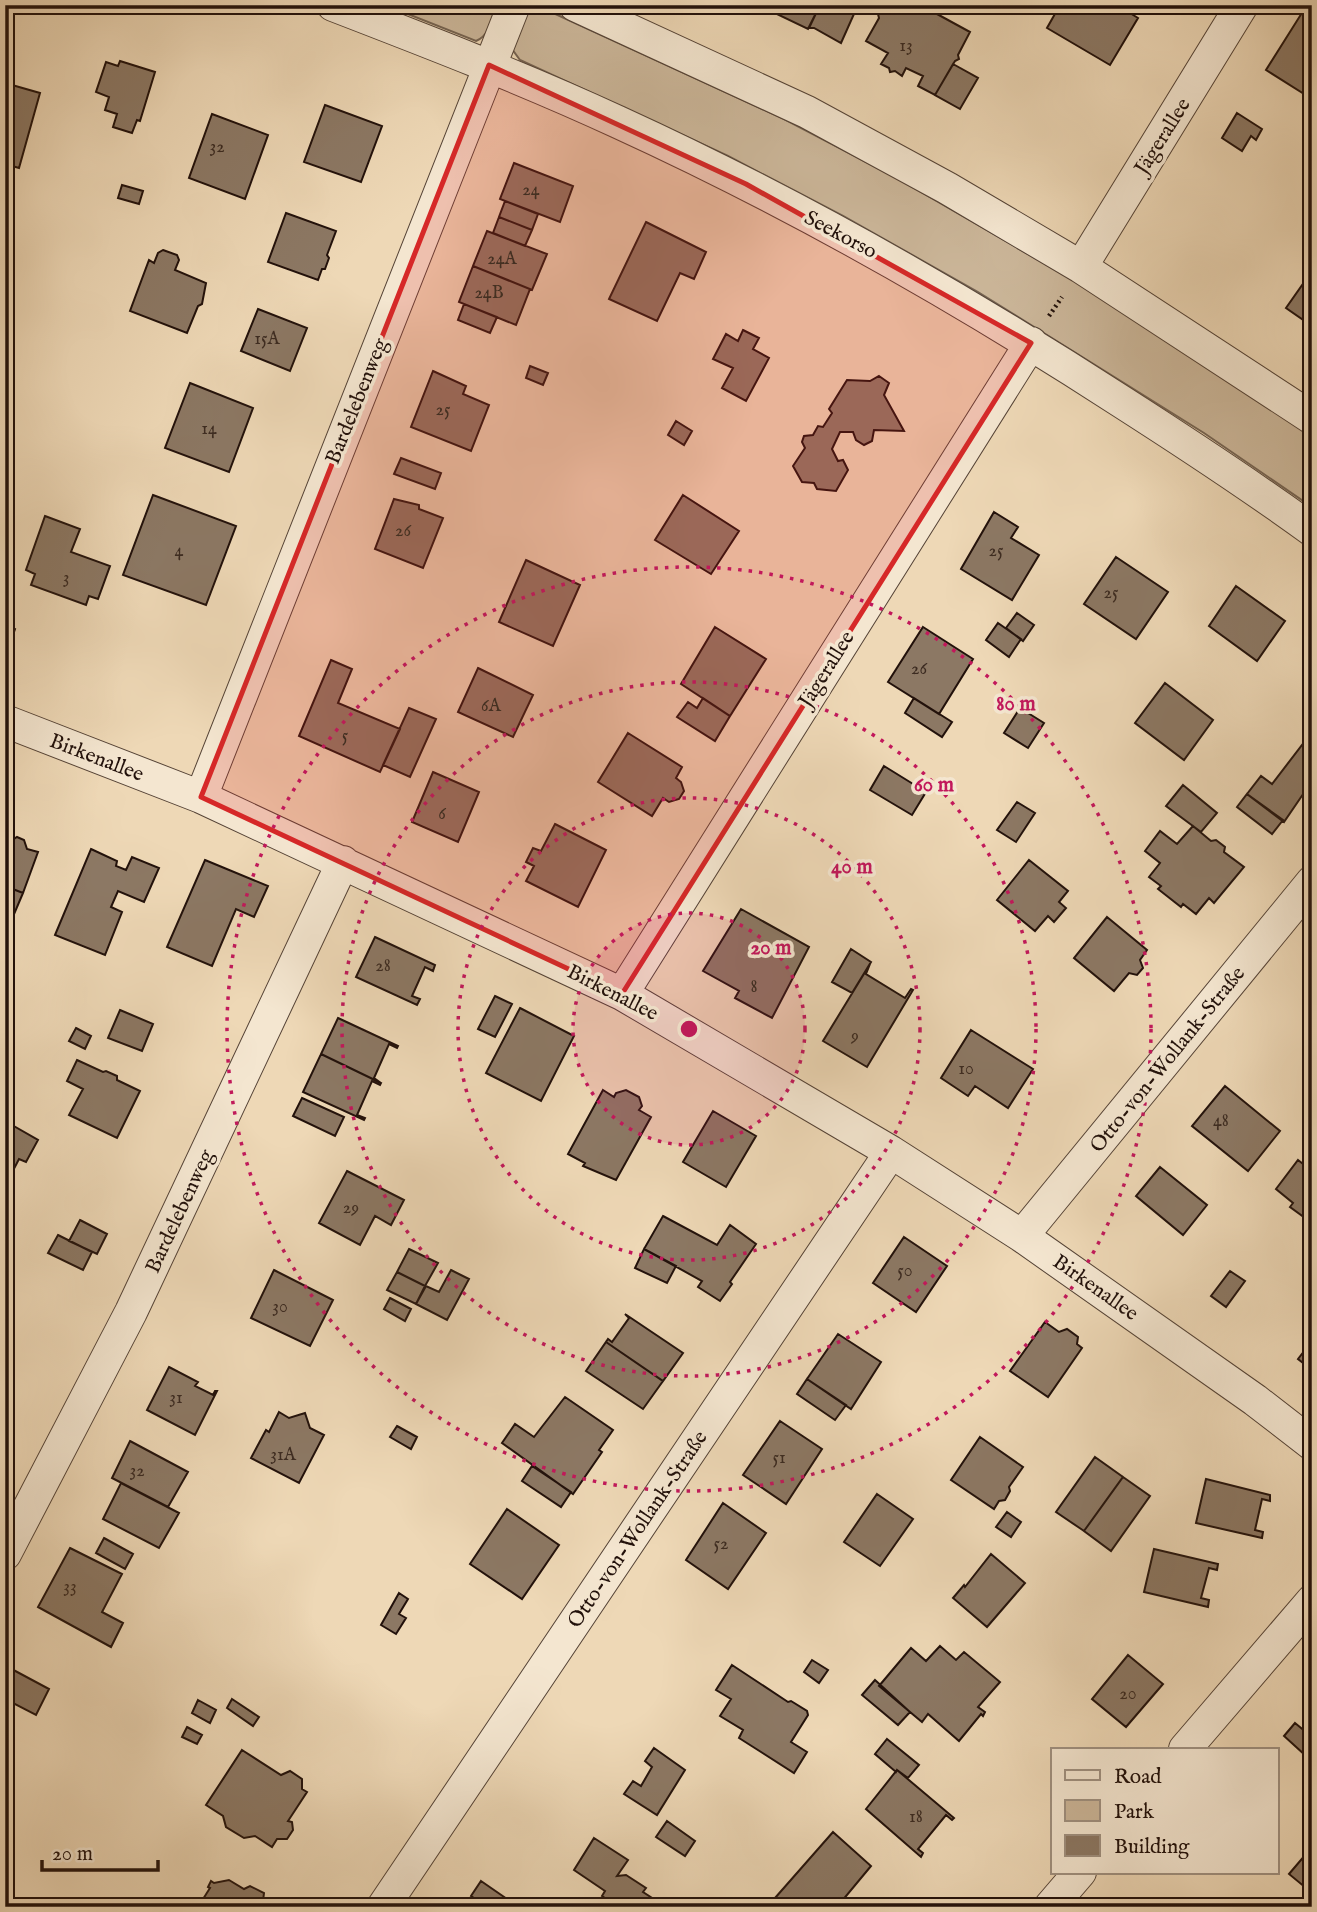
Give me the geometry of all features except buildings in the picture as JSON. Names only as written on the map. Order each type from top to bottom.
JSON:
[{"type":"street","name":"Seekorso","points":[[333,5],[489,65],[618,122],[746,184],[892,261],[1031,343],[1256,490],[1312,530]]},
{"type":"street","name":"Bardelebenweg","points":[[201,797],[514,5]]},
{"type":"street","points":[[575,5],[807,112],[947,188],[1081,267],[1312,418]]},
{"type":"street","name":"Jägerallee","points":[[1081,267],[1242,5]]},
{"type":"street","name":"Jägerallee","points":[[622,994],[1031,343]]},
{"type":"street","name":"Birkenallee","points":[[5,721],[201,797],[622,994],[891,1152],[1022,1236],[1255,1400],[1312,1444]]},
{"type":"street","name":"Bardelebenweg","points":[[5,1554],[131,1312],[343,862]]},
{"type":"street","name":"Otto-von-Wollank-Straße","points":[[1022,1236],[1312,882]]},
{"type":"street","name":"Otto-von-Wollank-Straße","points":[[383,1907],[891,1152]]},
{"type":"street","points":[[1186,1748],[1312,1601]]},
{"type":"street","points":[[1050,1907],[1078,1874]]},
{"type":"path","points":[[1031,343],[1081,267]]},
{"type":"highlighted area","points":[[489,65],[746,184],[1031,343],[622,994],[201,797]]},
{"type":"green space","points":[[385,5],[498,5],[488,31],[476,41]]},
{"type":"green space","points":[[538,6],[784,119],[895,177],[1092,291],[1312,437],[1312,507],[1204,433],[978,292],[843,216],[728,156],[520,60],[512,49],[528,10]]}]
